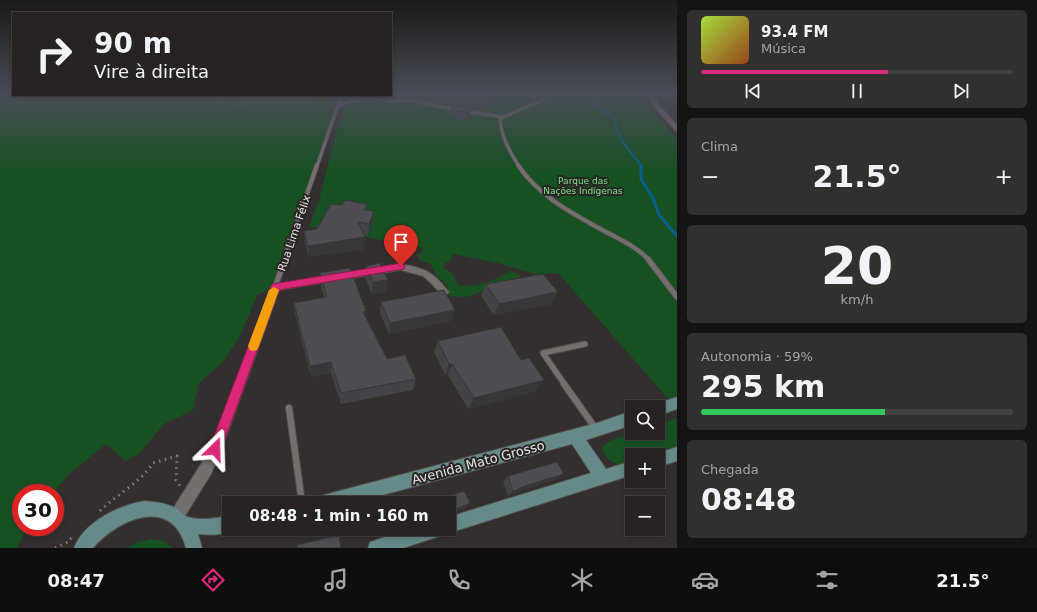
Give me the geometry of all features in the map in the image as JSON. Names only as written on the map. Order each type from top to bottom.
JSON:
[{"type":"main road","points":[[665,407],[677,403]]},
{"type":"main road","name":"Avenida Mato Grosso","points":[[350,496],[597,430],[625,420]]},
{"type":"main road","points":[[575,436],[602,476]]},
{"type":"main road","points":[[665,458],[677,454]]},
{"type":"main road","points":[[456,523],[625,470]]},
{"type":"main road","points":[[81,542],[127,513],[145,509],[162,510],[180,521],[214,527],[222,525]]},
{"type":"main road","points":[[180,521],[192,540],[194,548]]},
{"type":"main road","points":[[384,547],[416,536]]},
{"type":"street","points":[[668,120],[677,129]]},
{"type":"street","points":[[275,287],[401,266],[421,270],[433,276],[444,292]]},
{"type":"street","name":"Rua Lima Félix","points":[[180,521],[220,439],[275,287]]},
{"type":"lane","name":"Rua Lima Félix","points":[[275,287],[333,120]]},
{"type":"lane","points":[[500,120],[501,130],[515,161],[523,173],[569,210],[636,248],[659,271],[677,297]]},
{"type":"lane","points":[[585,344],[542,354],[597,430]]},
{"type":"lane","points":[[289,408],[301,496]]},
{"type":"path","points":[[96,515],[113,498],[145,475],[153,463],[177,456],[176,480],[180,486],[185,480]]},
{"type":"path","points":[[55,548],[68,542],[81,542]]},
{"type":"green space","points":[[0,120],[332,120],[274,286],[257,295],[241,334],[224,361],[199,383],[193,410],[164,424],[139,454],[125,461],[106,444],[69,474],[61,484],[12,484],[12,536],[23,536],[17,548],[0,548]]},
{"type":"green space","name":"Parque das Nações Indígenas","points":[[341,120],[661,120],[677,139],[677,400],[670,401],[559,274],[553,273],[538,275],[498,263],[453,254],[450,261],[444,264],[444,268],[452,273],[458,285],[479,285],[498,278],[510,271],[520,275],[519,281],[496,286],[466,297],[450,296],[444,281],[437,277],[431,264],[419,260],[417,254],[421,253],[423,248],[309,226],[319,201]]},
{"type":"green space","points":[[677,418],[677,448],[665,452],[665,448],[625,448],[625,463],[620,465],[610,460],[604,454],[602,447],[608,442],[621,436],[625,435],[625,440],[665,440],[665,422]]},
{"type":"green space","points":[[151,539],[163,541],[173,548],[127,548],[137,542]]},
{"type":"building","points":[[345,200],[367,204],[364,210],[374,211],[369,224],[358,222],[365,237],[308,246],[304,231],[317,229],[331,204],[342,205]]},
{"type":"building","points":[[380,263],[388,280],[373,282],[366,266]]},
{"type":"building","points":[[350,268],[366,311],[363,312],[387,359],[405,355],[416,379],[341,393],[331,362],[310,366],[294,303],[327,297],[320,273]]},
{"type":"building","points":[[543,274],[558,292],[499,304],[486,284]]},
{"type":"building","points":[[444,290],[455,310],[390,323],[381,302]]},
{"type":"building","points":[[501,327],[521,360],[529,358],[544,380],[474,398],[452,364],[449,364],[438,341]]},
{"type":"building","points":[[557,462],[564,474],[513,491],[508,476]]},
{"type":"building","points":[[464,491],[470,503],[456,509],[456,496],[449,496]]},
{"type":"building","points":[[339,536],[341,548],[298,548],[296,545]]},
{"type":"waterway","points":[[615,120],[621,138],[628,150],[642,166]]},
{"type":"waterway","points":[[641,165],[641,179],[653,198],[659,215],[677,236]]},
{"type":"slow traffic","points":[[253,346],[274,290]]},
{"type":"route","points":[[215,449],[220,439],[275,287],[401,266]]}]
